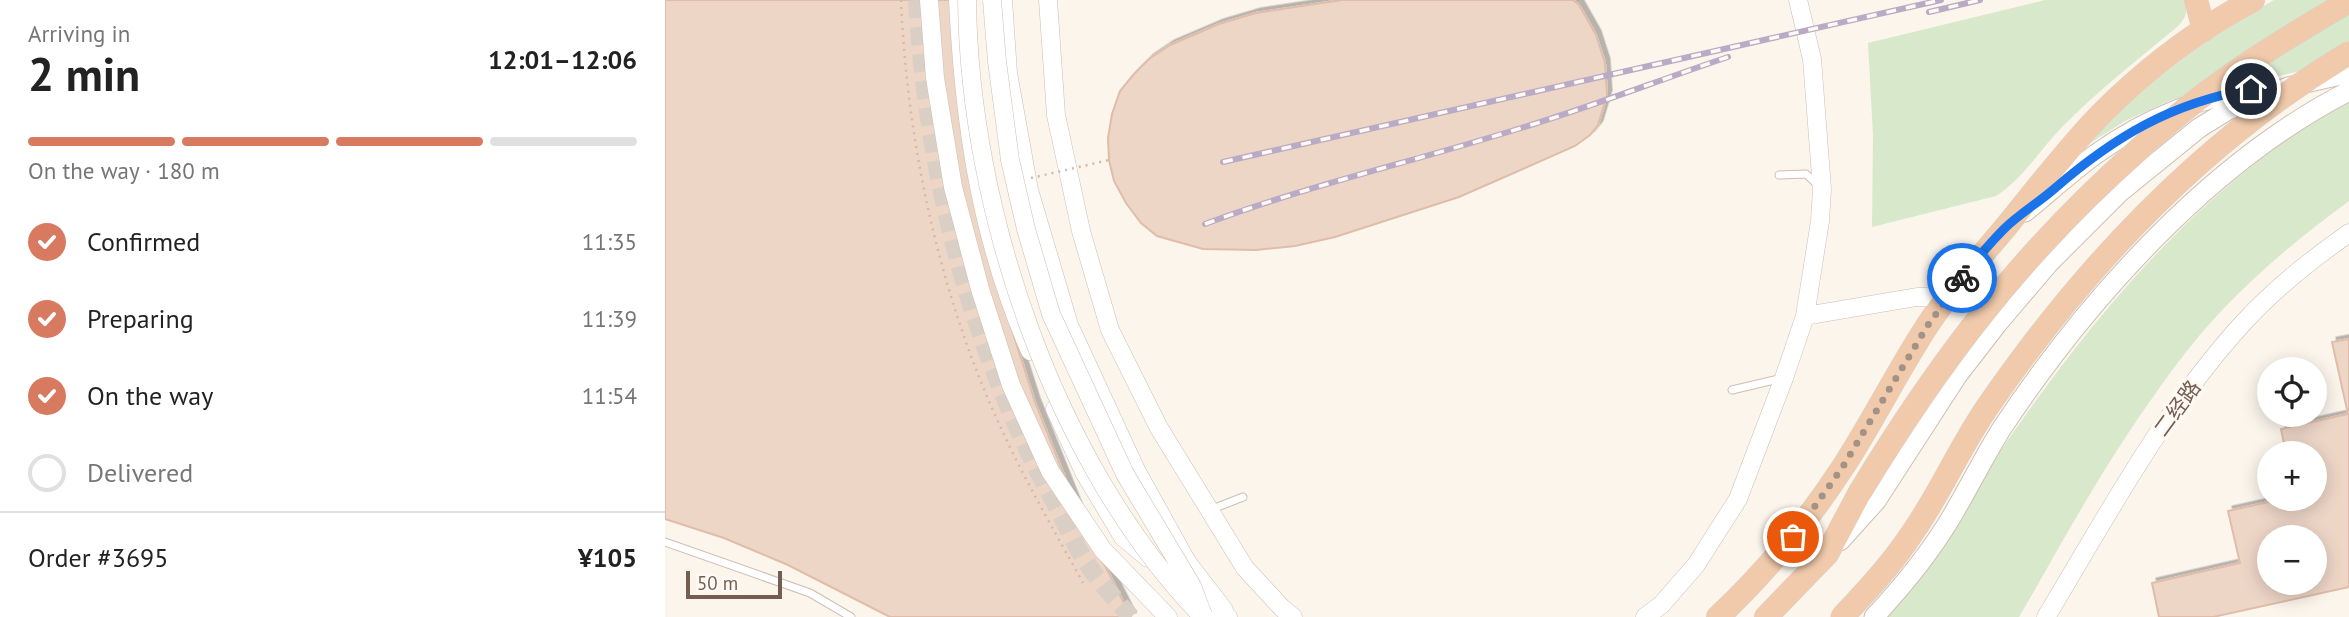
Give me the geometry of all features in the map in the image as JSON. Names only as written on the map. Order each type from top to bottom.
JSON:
[{"type":"highway","points":[[2196,0],[2204,30]]},
{"type":"highway","points":[[1718,617],[1770,564],[1825,495],[1943,302],[2065,154],[2108,107],[2145,74],[2204,30],[2253,0]]},
{"type":"highway","points":[[1766,617],[1827,554],[1860,492],[1916,402],[1974,322],[2044,241],[2088,195],[2207,92],[2284,40],[2349,1]]},
{"type":"highway","points":[[1842,617],[1913,533],[1988,406],[2025,354],[2090,274],[2157,203],[2208,156],[2286,94],[2349,53]]},
{"type":"main road","points":[[2005,228],[2096,154],[2151,121],[2216,96],[2349,73]]},
{"type":"main road","points":[[1827,554],[1877,501],[1957,376],[1998,323],[2035,278],[2089,221],[2139,176],[2207,123],[2256,98],[2316,79]]},
{"type":"main road","points":[[1874,617],[1933,546],[2008,420],[2050,360],[2104,295],[2175,220],[2229,172],[2295,120],[2349,91]]},
{"type":"street","points":[[929,0],[935,78],[953,187],[979,289],[1010,385],[1050,471],[1103,550],[1168,617]]},
{"type":"street","points":[[958,0],[966,118],[980,198],[1000,272],[1057,414],[1084,472],[1123,537],[1191,594],[1229,617]]},
{"type":"street","points":[[967,0],[972,78],[986,176],[1005,254],[1031,329],[1076,433],[1118,509],[1165,576],[1203,617]]},
{"type":"street","points":[[992,0],[1010,160],[1025,229],[1051,314],[1125,474],[1192,586],[1203,617]]},
{"type":"street","points":[[1003,0],[1008,74],[1029,190],[1069,325],[1136,470],[1187,562],[1229,617]]},
{"type":"street","points":[[1048,0],[1056,115],[1081,232],[1110,330],[1159,428],[1245,568],[1293,617]]},
{"type":"street","points":[[1645,617],[1661,605],[1696,565],[1738,499],[1805,316],[1820,221],[1822,189],[1812,59],[1798,0]]},
{"type":"street","name":"二经路","points":[[2046,617],[2147,450],[2217,354],[2244,321],[2281,285],[2349,233]]},
{"type":"street","points":[[1805,316],[1917,297],[1943,302]]},
{"type":"lane","points":[[1779,175],[1806,174],[1822,189]]},
{"type":"lane","points":[[1732,390],[1784,378]]},
{"type":"lane","points":[[1209,510],[1243,497]]},
{"type":"lane","points":[[665,542],[810,593],[851,617]]},
{"type":"path","points":[[1030,178],[1109,160]]},
{"type":"green space","points":[[2045,0],[2185,0],[2186,11],[2177,27],[2077,113],[2015,181],[1996,196],[1872,227],[1873,135],[1868,43]]},
{"type":"green space","points":[[2274,0],[2349,0],[2349,60],[2171,100],[2125,121],[2087,145],[2152,83],[2175,65]]},
{"type":"green space","points":[[2349,101],[2349,201],[2257,276],[2195,341],[2114,455],[2019,617],[1887,617],[1904,597],[2032,406],[2128,285],[2180,230],[2237,178],[2305,127]]},
{"type":"building","points":[[665,0],[953,0],[1003,302],[1035,402],[1082,520],[1131,617],[890,617],[788,565],[724,538],[665,519]]},
{"type":"building","points":[[1342,0],[1573,0],[1579,5],[1596,35],[1605,63],[1607,95],[1598,125],[1575,146],[1459,197],[1335,237],[1295,246],[1256,250],[1203,249],[1157,236],[1141,223],[1114,181],[1109,160],[1108,138],[1112,114],[1120,91],[1134,74],[1149,59],[1170,45],[1219,24],[1256,13]]},
{"type":"building","points":[[2349,339],[2349,587],[2327,592],[2327,525],[2257,525],[2257,595],[2313,595],[2213,617],[2159,617],[2152,583],[2240,563],[2228,511],[2257,505],[2257,511],[2327,511],[2327,441],[2284,441],[2281,429],[2327,427],[2327,419],[2348,414],[2332,342]]},
{"type":"tunnel","points":[[917,0],[922,65],[942,193],[975,319],[1023,440],[1075,543],[1095,574],[1131,617]]},
{"type":"railway","points":[[1223,162],[1941,0]]},
{"type":"railway","points":[[1929,12],[1980,0]]},
{"type":"railway","points":[[1205,224],[1283,197],[1547,120],[1728,57]]},
{"type":"way so far","points":[[1793,537],[1825,495],[1928,325],[1962,278]]},
{"type":"route","points":[[1962,278],[2005,228],[2111,144],[2134,130],[2200,100],[2251,89]]}]
